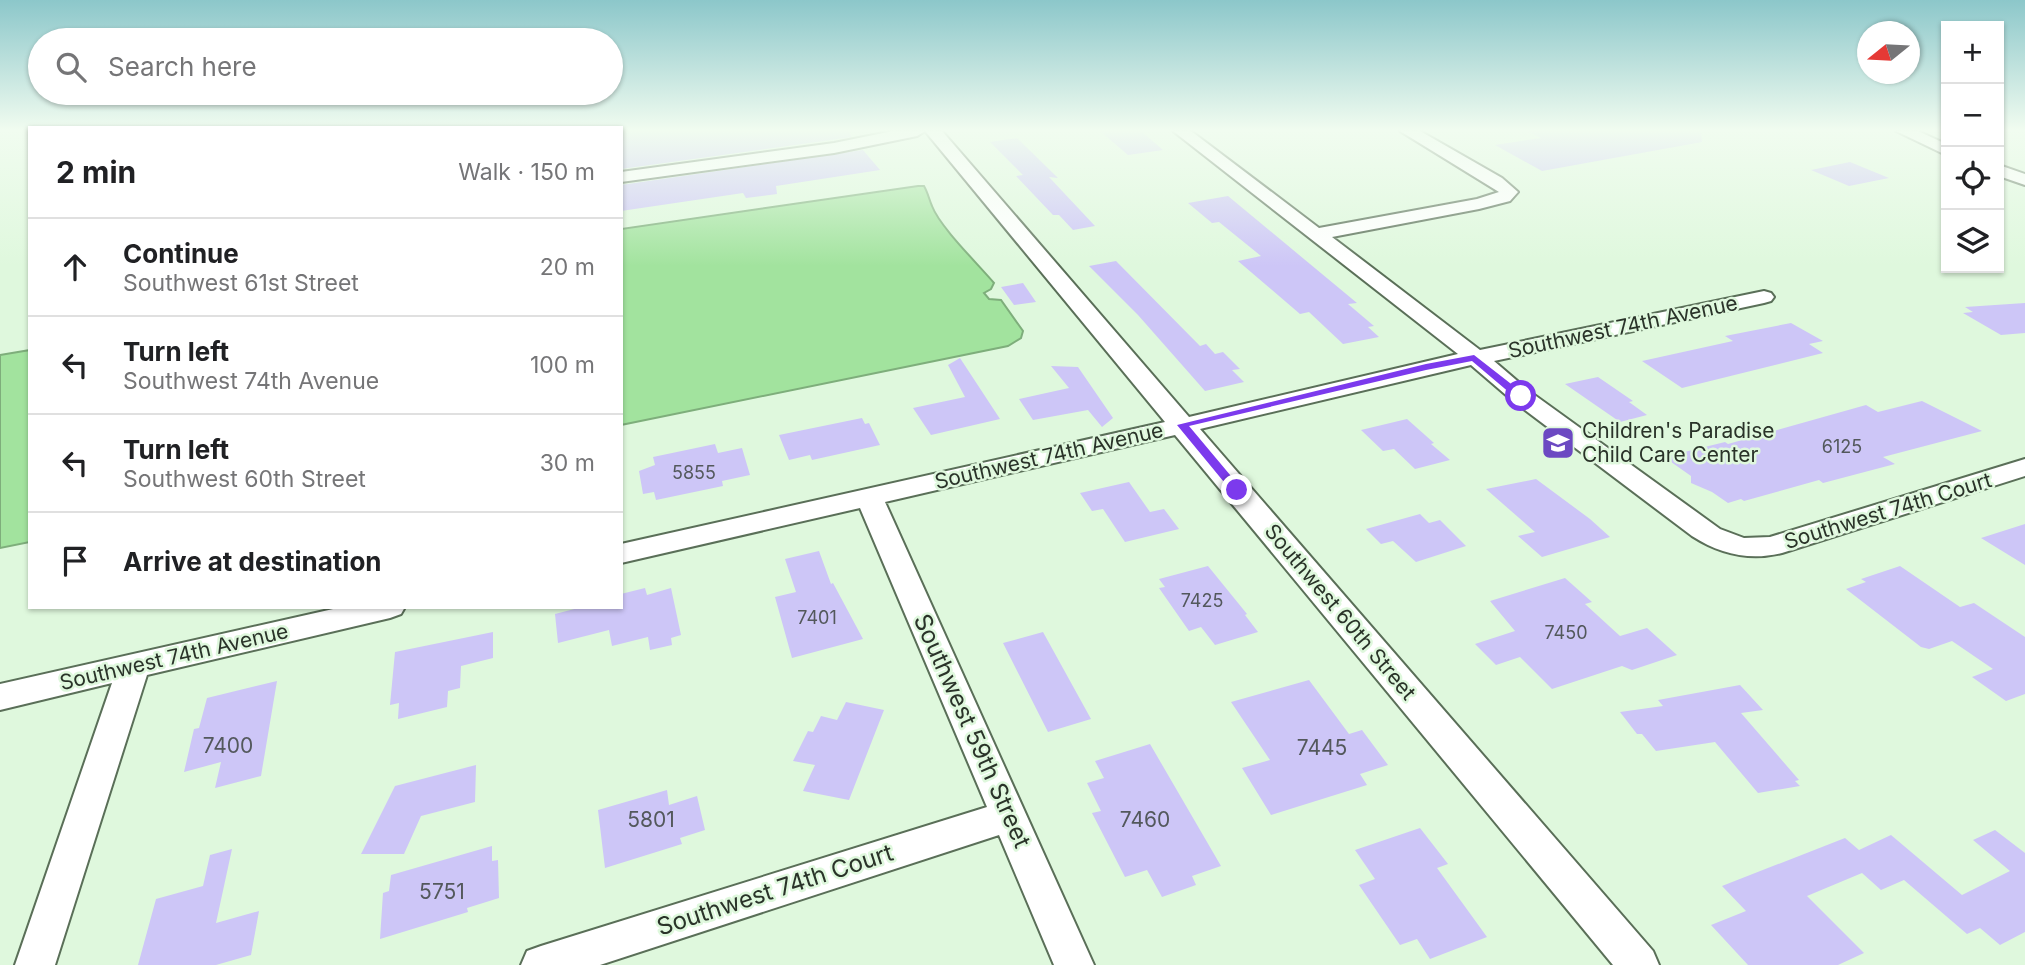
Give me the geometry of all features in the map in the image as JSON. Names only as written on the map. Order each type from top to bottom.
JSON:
[{"type":"street","name":"Southwest 60th Street","points":[[971,176],[1639,965]]},
{"type":"street","points":[[1240,176],[1474,358]]},
{"type":"street","points":[[1316,234],[1479,204],[1504,197],[1509,192],[1487,176]]},
{"type":"street","name":"Southwest 74th Avenue","points":[[623,554],[1426,367],[1764,297]]},
{"type":"street","name":"Southwest 74th Court","points":[[1474,358],[1702,530],[1724,542],[1750,548],[1772,546],[2021,472]]},
{"type":"street","name":"Southwest 59th Street","points":[[869,497],[1073,965]]},
{"type":"street","name":"Southwest 74th Avenue","points":[[0,696],[381,609]]},
{"type":"street","points":[[35,965],[134,666]]},
{"type":"street","name":"Southwest 74th Court","points":[[551,963],[1009,816]]},
{"type":"shaded area","points":[[924,186],[936,215],[994,283],[991,289],[984,293],[989,299],[1001,300],[1023,331],[1021,338],[1008,346],[623,425],[623,229]]},
{"type":"shaded area","points":[[28,350],[28,542],[0,548],[0,355]]},
{"type":"building","points":[[683,176],[841,176],[776,186],[777,194],[746,198],[743,193],[623,211],[623,185]]},
{"type":"building","points":[[1016,176],[1056,176],[1058,178],[1049,177],[1095,226],[1073,230],[1059,215],[1053,215]]},
{"type":"building","points":[[1825,176],[1889,178],[1849,186]]},
{"type":"building","points":[[1228,196],[1357,303],[1348,304],[1374,326],[1368,327],[1379,337],[1343,344],[1309,312],[1300,314],[1238,261],[1261,256],[1219,222],[1212,223],[1188,203]]},
{"type":"building","points":[[1116,261],[1200,346],[1206,344],[1215,354],[1223,352],[1240,369],[1232,370],[1244,382],[1205,391],[1138,315],[1089,266]]},
{"type":"building","points":[[1023,283],[1036,302],[1014,305],[1001,287]]},
{"type":"building","points":[[2025,303],[2025,333],[2001,335],[1963,313],[1973,312],[1965,307]]},
{"type":"building","points":[[1791,323],[1823,341],[1809,344],[1823,353],[1682,388],[1642,361],[1733,341],[1725,336]]},
{"type":"building","points":[[960,358],[1000,419],[931,435],[913,408],[965,397],[948,365]]},
{"type":"building","points":[[1051,366],[1078,367],[1113,418],[1102,427],[1088,410],[1033,420],[1019,399],[1069,388]]},
{"type":"building","points":[[1598,377],[1633,401],[1629,402],[1647,415],[1620,422],[1565,384]]},
{"type":"building","points":[[1922,401],[1982,431],[1883,457],[1895,464],[1823,483],[1819,480],[1728,503],[1691,483],[1691,476],[1664,457],[1725,442],[1728,444],[1866,405],[1878,412]]},
{"type":"building","points":[[862,418],[865,424],[869,423],[880,445],[812,460],[810,455],[789,460],[779,435]]},
{"type":"building","points":[[1407,419],[1450,460],[1415,469],[1394,449],[1383,451],[1361,430]]},
{"type":"building","points":[[715,444],[718,453],[742,448],[750,475],[722,481],[723,486],[656,500],[654,492],[643,494],[639,471],[655,465],[653,457]]},
{"type":"building","points":[[1536,479],[1610,537],[1542,557],[1518,536],[1535,532],[1486,489]]},
{"type":"building","points":[[1129,482],[1150,512],[1164,509],[1179,529],[1125,542],[1103,509],[1092,511],[1080,493]]},
{"type":"building","points":[[1420,514],[1429,523],[1440,520],[1466,546],[1416,562],[1393,541],[1381,544],[1366,529]]},
{"type":"building","points":[[2025,524],[2025,565],[1981,538]]},
{"type":"building","points":[[819,551],[831,584],[833,583],[863,639],[792,658],[775,597],[796,592],[785,559]]},
{"type":"building","points":[[1208,566],[1247,614],[1245,615],[1258,632],[1215,645],[1201,627],[1189,631],[1159,588],[1165,587],[1159,579]]},
{"type":"building","points":[[1900,566],[1960,607],[1974,603],[2025,637],[2025,694],[2006,701],[1972,677],[1993,669],[1952,641],[1929,649],[1921,647],[1846,589],[1866,582],[1861,579]]},
{"type":"building","points":[[1565,578],[1592,602],[1585,604],[1620,636],[1647,628],[1677,655],[1632,670],[1622,666],[1552,689],[1520,657],[1496,665],[1475,644],[1515,631],[1490,601]]},
{"type":"building","points":[[645,588],[647,595],[671,588],[681,635],[671,638],[672,645],[650,650],[648,637],[612,646],[609,630],[558,643],[555,614],[574,609],[623,609],[623,594]]},
{"type":"building","points":[[493,632],[493,658],[461,666],[460,688],[448,691],[447,707],[398,719],[399,703],[390,705],[395,652]]},
{"type":"building","points":[[1043,632],[1091,719],[1048,732],[1003,643]]},
{"type":"building","points":[[1309,680],[1349,734],[1362,730],[1388,765],[1360,774],[1367,785],[1271,815],[1242,768],[1270,760],[1231,702]]},
{"type":"building","points":[[277,681],[261,776],[215,788],[221,762],[184,772],[194,729],[199,728],[207,698]]},
{"type":"building","points":[[1740,685],[1763,710],[1741,713],[1799,780],[1795,781],[1800,786],[1758,793],[1715,742],[1656,751],[1642,734],[1637,734],[1620,712],[1663,706],[1658,700]]},
{"type":"building","points":[[846,702],[884,710],[849,800],[803,791],[815,765],[793,761],[808,731],[813,732],[821,716],[837,720]]},
{"type":"building","points":[[1150,744],[1221,866],[1192,876],[1196,885],[1162,897],[1147,870],[1125,877],[1092,813],[1101,811],[1087,783],[1104,778],[1095,761]]},
{"type":"building","points":[[476,765],[475,802],[421,816],[404,854],[361,854],[395,786]]},
{"type":"building","points":[[667,790],[669,805],[697,796],[705,830],[680,838],[682,844],[605,868],[598,810]]},
{"type":"building","points":[[1420,828],[1448,864],[1437,868],[1487,937],[1430,959],[1417,939],[1400,945],[1359,885],[1375,879],[1355,850]]},
{"type":"building","points":[[1995,830],[2025,853],[2025,932],[2000,945],[1980,928],[1967,934],[1904,880],[1881,890],[1862,873],[1807,896],[1864,953],[1838,965],[1748,965],[1711,925],[1746,911],[1722,886],[1845,838],[1859,850],[1891,835],[1962,895],[2010,871],[1973,840]]},
{"type":"building","points":[[492,846],[492,861],[498,860],[499,898],[467,908],[468,912],[380,939],[383,893],[389,891],[391,875]]},
{"type":"building","points":[[232,849],[216,923],[259,911],[251,955],[216,965],[138,965],[156,899],[203,886],[210,855]]},
{"type":"place","name":"Children's Paradise Child Care Center","points":[[1558,443]]},
{"type":"route","points":[[1237,490],[1182,425],[1474,358],[1521,396]]}]
